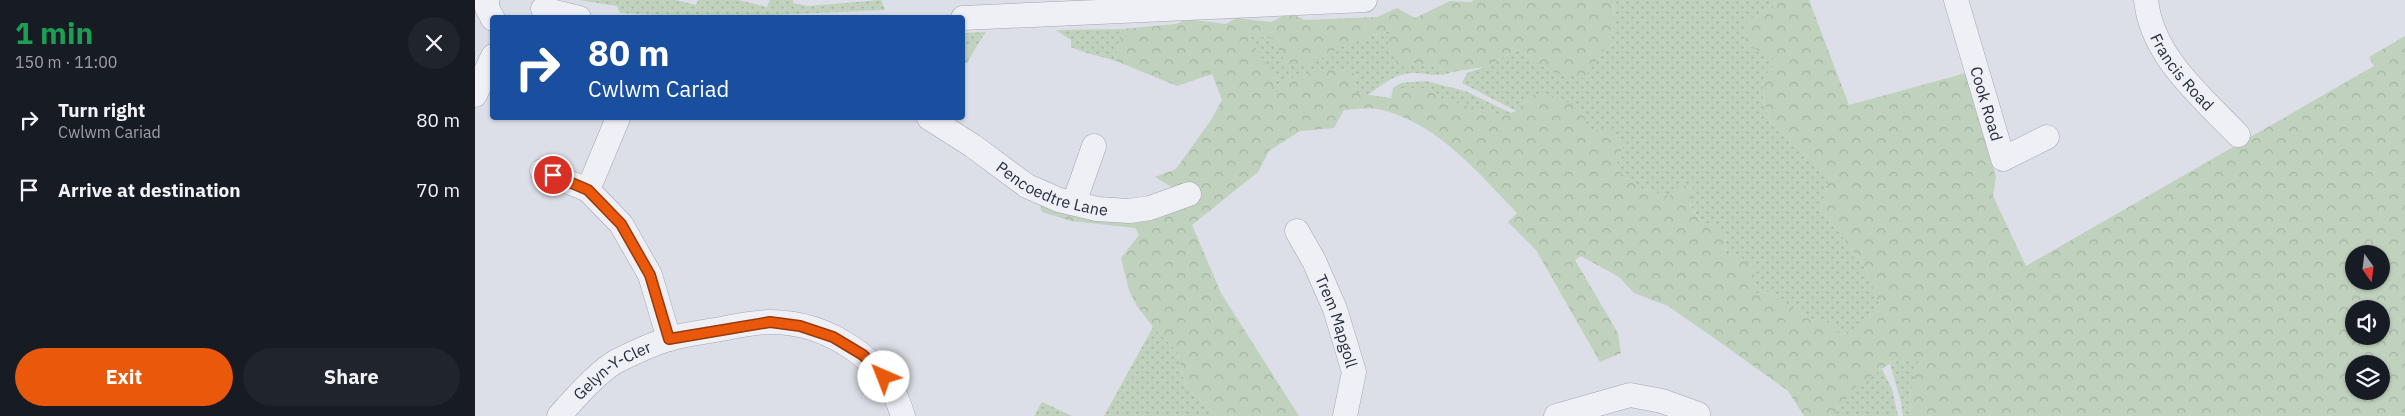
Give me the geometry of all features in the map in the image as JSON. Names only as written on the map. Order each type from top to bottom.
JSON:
[{"type":"street","points":[[487,0],[487,8],[491,15]]},
{"type":"street","points":[[965,18],[1210,4],[1365,0]]},
{"type":"street","name":"Cook Road","points":[[1956,0],[2003,159],[2047,137]]},
{"type":"street","name":"Francis Road","points":[[2146,0],[2147,14],[2161,48],[2189,84],[2238,135]]},
{"type":"street","points":[[542,9],[567,15]]},
{"type":"street","points":[[475,95],[490,62]]},
{"type":"street","points":[[588,190],[617,120]]},
{"type":"street","name":"Pencoedtre Lane","points":[[932,120],[973,146],[1027,186],[1039,193],[1074,204],[1105,210],[1129,211],[1150,208],[1189,194]]},
{"type":"street","points":[[1074,204],[1095,146]]},
{"type":"street","points":[[542,171],[588,190],[621,224],[650,275],[669,339]]},
{"type":"street","name":"Trem Mapgoll","points":[[1297,231],[1314,262],[1335,309],[1354,372],[1345,416]]},
{"type":"street","name":"Gelyn-Y-Cler","points":[[559,416],[572,401],[615,362],[669,339],[770,322],[800,326],[833,337],[863,355],[884,377],[898,400],[903,416]]},
{"type":"street","points":[[1555,416],[1630,395],[1662,401],[1697,414]]},
{"type":"green space","points":[[579,0],[676,0],[696,5],[698,0],[739,0],[767,7],[770,0],[793,0],[793,3],[808,6],[881,0],[885,10],[776,15],[656,15],[620,13],[617,6]]},
{"type":"green space","points":[[1614,0],[1777,0],[1775,6],[1746,43],[1778,61],[1764,77],[1763,101],[1772,125],[1830,176],[1821,208],[1864,266],[1879,303],[1857,330],[1838,335],[1833,321],[1809,319],[1768,292],[1754,294],[1726,258],[1725,231],[1699,220],[1689,203],[1639,188],[1615,168],[1624,144],[1589,131],[1531,95],[1516,111],[1462,83],[1467,73],[1485,67],[1517,50],[1552,72],[1612,38]]},
{"type":"green space","points":[[1614,0],[1612,38],[1584,78],[1552,72],[1517,50],[1485,67],[1452,72],[1419,63],[1399,67],[1388,44],[1389,31],[1347,43],[1309,65],[1286,64],[1273,38],[1248,36],[1275,79],[1271,93],[1279,92],[1286,79],[1334,68],[1356,74],[1356,93],[1391,98],[1393,88],[1428,88],[1442,99],[1504,116],[1516,111],[1531,95],[1544,94],[1581,107],[1589,131],[1613,129],[1624,144],[1615,168],[1639,188],[1670,196],[1679,185],[1693,187],[1689,204],[1699,220],[1725,231],[1726,257],[1739,255],[1754,268],[1754,294],[1768,292],[1809,319],[1833,321],[1839,335],[1857,330],[1879,303],[1864,266],[1821,208],[1830,176],[1772,125],[1763,100],[1764,77],[1778,61],[1745,43],[1747,20],[1775,6],[1777,0],[1809,0],[1849,105],[1966,73],[1996,177],[1993,196],[2026,266],[2374,66],[2369,57],[2405,36],[2405,416],[1912,416],[1909,400],[1919,359],[1897,359],[1856,386],[1836,412],[1830,416],[1804,416],[1788,391],[1724,345],[1668,306],[1634,293],[1619,277],[1581,256],[1575,260],[1618,333],[1621,353],[1600,362],[1536,250],[1508,222],[1517,213],[1455,150],[1437,137],[1419,125],[1399,116],[1378,109],[1361,108],[1344,110],[1334,128],[1300,131],[1269,151],[1258,172],[1192,225],[1221,293],[1299,416],[1217,416],[1186,387],[1177,351],[1153,327],[1137,306],[1129,290],[1121,258],[1139,235],[1135,228],[1071,221],[1042,212],[1040,206],[1045,203],[1079,211],[1183,194],[1155,177],[1176,169],[1211,120],[1222,100],[1212,74],[1177,86],[1116,61],[1121,29],[1176,24],[1187,19],[1226,24],[1237,18],[1271,22],[1289,13],[1305,20],[1377,17],[1397,8],[1415,18],[1450,1]]},
{"type":"green space","points":[[1121,29],[1116,61],[1071,47],[1071,40],[1056,30]]},
{"type":"green space","points":[[1389,31],[1399,66],[1419,63],[1452,72],[1443,75],[1413,73],[1401,75],[1389,80],[1368,95],[1355,93],[1270,93],[1263,61],[1248,36],[1273,38],[1309,65],[1347,43]]},
{"type":"green space","points":[[986,32],[978,44],[965,46],[965,33]]},
{"type":"green space","points":[[978,44],[967,63],[965,63],[965,46]]},
{"type":"green space","points":[[1426,81],[1465,91],[1511,113],[1504,116],[1461,105],[1442,99],[1428,88],[1393,88],[1401,83]]},
{"type":"green space","points":[[1153,327],[1177,351],[1186,387],[1217,416],[1104,416]]},
{"type":"green space","points":[[1897,359],[1920,359],[1909,400],[1912,416],[1903,416],[1890,364]]},
{"type":"green space","points":[[1882,369],[1892,389],[1898,416],[1830,416],[1836,412],[1856,385]]},
{"type":"green space","points":[[1042,402],[1072,416],[1034,416]]},
{"type":"route","points":[[553,175],[588,190],[621,224],[650,275],[669,339],[737,326],[770,322],[800,326],[833,337],[863,355],[884,377]]}]
